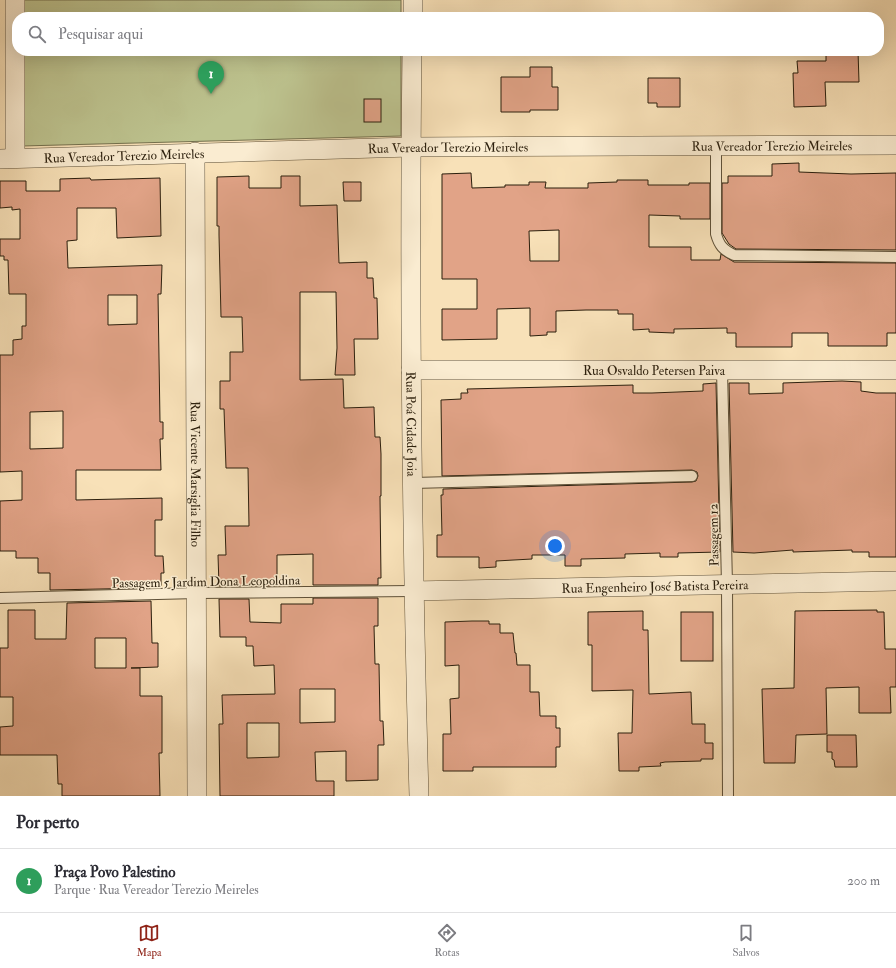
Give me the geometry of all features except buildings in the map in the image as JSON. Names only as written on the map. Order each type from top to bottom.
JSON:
[{"type":"street","points":[[14,12],[15,0]]},
{"type":"street","points":[[413,0],[413,12]]},
{"type":"street","points":[[7,158],[12,56]]},
{"type":"street","name":"Rua Poá Cidade Joia","points":[[412,56],[411,370],[413,591],[419,796]]},
{"type":"street","name":"Rua Vereador Terezio Meireles","points":[[7,158],[411,147],[896,145]]},
{"type":"street","name":"Rua Vicente Marsiglia Filho","points":[[195,152],[197,796]]},
{"type":"street","name":"Rua Osvaldo Petersen Paiva","points":[[411,370],[896,370]]},
{"type":"street","name":"Rua Engenheiro José Batista Pereira","points":[[413,591],[896,581]]},
{"type":"lane","points":[[716,146],[716,234],[721,247],[726,252],[734,255],[896,257]]},
{"type":"lane","name":"Passagem 12","points":[[722,370],[727,584],[728,796]]},
{"type":"lane","points":[[413,483],[692,476]]},
{"type":"lane","name":"Passagem 5 Jardim Dona Leopoldina","points":[[0,598],[197,593],[413,591]]},
{"type":"green space","points":[[23,0],[401,0],[401,12],[23,12]]},
{"type":"green space","points":[[22,56],[401,56],[401,136],[22,146]]},
{"type":"place","name":"Praça Povo Palestino","points":[[211,94]]}]
